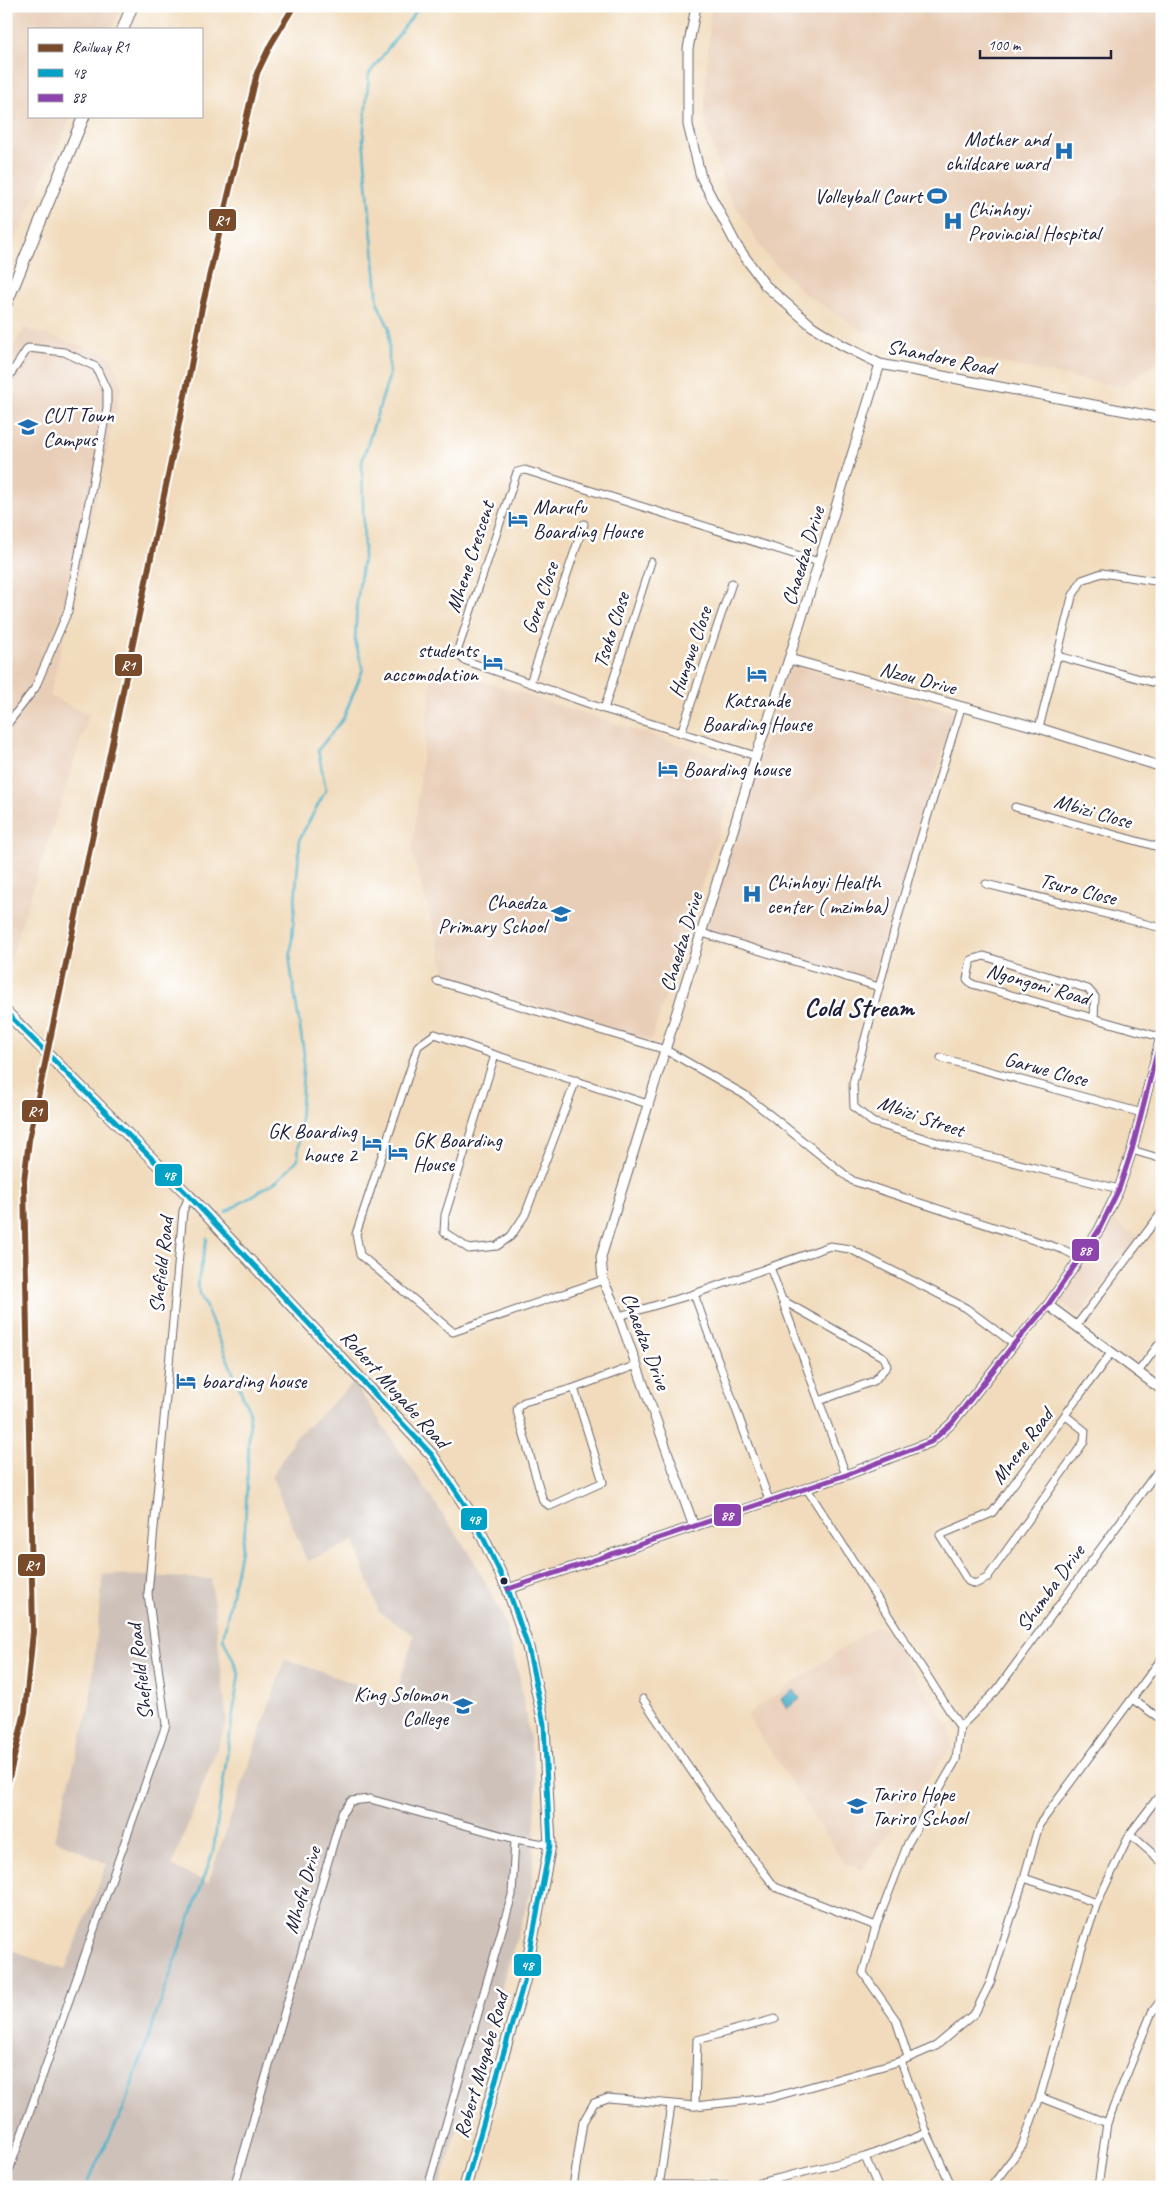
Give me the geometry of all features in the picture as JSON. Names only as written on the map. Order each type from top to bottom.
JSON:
[{"type":"main road","points":[[122,28],[132,6]]},
{"type":"main road","points":[[6,304],[83,118]]},
{"type":"main road","name":"Robert Mugabe Road","points":[[6,1012],[189,1196],[432,1455],[474,1519],[508,1589],[528,1647],[544,1724],[550,1844],[524,1982],[465,2187]]},
{"type":"street","name":"Shandore Road","points":[[696,6],[688,49],[688,125],[701,177],[737,246],[765,285],[812,326],[842,345],[880,364],[1162,418]]},
{"type":"street","points":[[6,381],[28,348],[64,352],[96,367],[107,391],[107,408],[68,611],[35,688],[6,726]]},
{"type":"street","name":"Chaedza Drive","points":[[694,1527],[620,1316],[603,1280],[601,1257],[880,364]]},
{"type":"street","name":"Mhene Crescent","points":[[756,756],[604,709],[464,660],[457,652],[517,472],[525,470],[819,562]]},
{"type":"street","name":"Gora Close","points":[[530,683],[584,524]]},
{"type":"street","name":"Tsoko Close","points":[[604,709],[651,562]]},
{"type":"street","points":[[1039,728],[1072,597],[1082,580],[1102,573],[1162,582]]},
{"type":"street","name":"Hungwe Close","points":[[681,733],[732,583]]},
{"type":"street","points":[[1058,656],[1162,685]]},
{"type":"street","name":"Nzou Drive","points":[[789,659],[1039,728],[1162,767]]},
{"type":"street","name":"Mbizi Street","points":[[961,708],[910,873],[853,1083],[854,1107],[872,1122],[952,1148],[1119,1189]]},
{"type":"street","name":"Mbizi Close","points":[[1015,807],[1162,848]]},
{"type":"street","name":"Tsuro Close","points":[[986,884],[1162,928]]},
{"type":"street","points":[[702,933],[880,987]]},
{"type":"street","name":"Ngongoni Road","points":[[1094,1018],[1095,997],[1088,989],[984,956],[971,960],[967,978],[972,984],[1094,1018],[1161,1035]]},
{"type":"street","points":[[437,981],[666,1050],[745,1095],[852,1181],[1064,1250],[1080,1258]]},
{"type":"street","points":[[603,1280],[453,1332],[360,1255],[356,1234],[418,1046],[435,1034],[495,1056],[648,1104]]},
{"type":"street","points":[[508,1589],[769,1500],[807,1489],[931,1442],[952,1423],[1014,1344],[1048,1305],[1099,1230],[1119,1189],[1132,1150],[1161,1035]]},
{"type":"street","points":[[495,1056],[445,1214],[444,1232],[469,1249],[497,1246],[511,1236],[525,1215],[576,1080]]},
{"type":"street","name":"Garwe Close","points":[[940,1058],[1142,1113]]},
{"type":"street","points":[[1132,1150],[1162,1159]]},
{"type":"street","name":"Shefield Road","points":[[6,2180],[166,1725],[148,1594],[183,1211],[189,1196]]},
{"type":"street","points":[[1076,1326],[1162,1212]]},
{"type":"street","points":[[620,1316],[694,1294],[830,1246],[850,1249],[966,1308],[1014,1344]]},
{"type":"street","points":[[770,1267],[846,1475]]},
{"type":"street","points":[[694,1294],[769,1500]]},
{"type":"street","points":[[782,1300],[883,1357],[887,1366],[874,1381],[819,1401]]},
{"type":"street","points":[[1048,1305],[1162,1390]]},
{"type":"street","points":[[1138,1372],[1162,1340]]},
{"type":"street","name":"Mnene Road","points":[[1066,1416],[1085,1432],[1084,1442],[986,1578],[975,1584],[968,1581],[940,1536],[992,1513],[1066,1416],[1111,1352]]},
{"type":"street","points":[[574,1388],[602,1482],[550,1506],[543,1501],[517,1411],[518,1407],[524,1402],[574,1388],[637,1365]]},
{"type":"street","name":"Shumba Drive","points":[[960,1727],[996,1691],[1162,1465]]},
{"type":"street","points":[[807,1489],[960,1727],[956,1760],[908,1843],[876,1926],[864,1972],[896,2020],[908,2057]]},
{"type":"street","points":[[573,2187],[583,2122],[594,2103],[608,2098],[695,2106],[770,2098],[901,2060],[936,2046],[975,2013],[990,1983],[1024,1878],[1038,1826],[1162,1658]]},
{"type":"street","points":[[643,1699],[730,1828],[775,1887],[876,1926]]},
{"type":"street","points":[[1132,1699],[1162,1720]]},
{"type":"street","points":[[991,2187],[1022,2146],[1040,2097],[1080,1952],[1097,1903],[1130,1834],[1162,1792]]},
{"type":"street","name":"Mhofu Drive","points":[[234,2187],[342,1813],[351,1801],[370,1799],[516,1839],[550,1844]]},
{"type":"street","points":[[1130,1834],[1162,1862]]},
{"type":"street","points":[[428,2187],[512,1895],[516,1839]]},
{"type":"street","points":[[1024,1878],[1097,1903]]},
{"type":"street","points":[[1098,2187],[1107,2124],[1152,2012],[1162,1999]]},
{"type":"street","points":[[695,2106],[697,2040],[774,2018]]},
{"type":"street","points":[[901,2060],[927,2133],[952,2187]]},
{"type":"street","points":[[1040,2097],[1107,2124]]},
{"type":"street","points":[[671,2104],[659,2186],[751,2185],[865,2157],[927,2133]]},
{"type":"street","points":[[865,2157],[878,2187]]},
{"type":"shaded area","points":[[23,6],[113,6],[120,10],[112,28],[28,28],[28,118],[71,118],[6,260],[6,23]]},
{"type":"shaded area","name":"Chinhoyi Provincial Hospital","points":[[711,6],[1162,6],[1162,358],[1122,387],[950,353],[861,330],[804,293],[766,255],[724,187],[704,114]]},
{"type":"shaded area","points":[[24,328],[110,355],[122,386],[50,696],[89,715],[6,973],[6,360]]},
{"type":"shaded area","points":[[789,664],[955,712],[871,981],[705,932]]},
{"type":"shaded area","name":"Chaedza Primary School","points":[[433,665],[741,764],[651,1041],[447,978],[412,851]]},
{"type":"shaded area","points":[[1113,1221],[1140,1237],[1079,1315],[1056,1299]]},
{"type":"shaded area","points":[[354,1383],[473,1559],[503,1616],[519,1675],[537,1782],[532,1888],[440,2187],[6,2187],[6,1955],[9,1949],[65,1970],[107,1864],[54,1839],[90,1704],[103,1574],[211,1579],[227,1722],[172,1866],[208,1883],[285,1659],[395,1698],[414,1635],[379,1612],[354,1541],[307,1561],[272,1477],[294,1439]]},
{"type":"shaded area","name":"Tariro Hope Tariro School","points":[[874,1627],[886,1631],[950,1728],[951,1748],[861,1870],[844,1863],[747,1715]]},
{"type":"shaded area","points":[[1162,1801],[1162,1857],[1135,1835]]},
{"type":"water","points":[[794,1690],[800,1699],[787,1708],[781,1699]]},
{"type":"waterway","points":[[226,1212],[278,1180],[298,1159],[304,1053],[290,964],[300,838],[326,790],[318,750],[343,719],[363,669],[355,641],[357,602],[364,551],[362,462],[389,377],[389,328],[378,304],[363,139],[369,74],[420,6]]},
{"type":"waterway","points":[[85,2187],[123,2110],[213,1852],[239,1673],[223,1638],[245,1529],[250,1413],[197,1286],[207,1238]]},
{"type":"rail line","name":"R1","points":[[6,1790],[25,1712],[33,1632],[24,1181],[29,1140],[202,307],[257,73],[271,44],[294,6]]},
{"type":"transit line","name":"48","points":[[6,1012],[189,1196],[432,1455],[474,1519],[508,1589],[528,1647],[544,1724],[550,1845],[524,1982],[465,2187]]},
{"type":"transit line","name":"88","points":[[508,1589],[846,1475],[931,1442],[952,1423],[1014,1344],[1048,1305],[1099,1230],[1119,1189],[1132,1150],[1162,1033]]},
{"type":"place","name":"Mother and childcare ward","points":[[1064,151]]},
{"type":"place","name":"Volleyball Court","points":[[937,196]]},
{"type":"place","name":"Chinhoyi Provincial Hospital","points":[[953,221]]},
{"type":"place","name":"CUT Town Campus","points":[[28,427]]},
{"type":"place","name":"Marufu Boarding House","points":[[518,519]]},
{"type":"place","name":"students accomodation","points":[[493,662]]},
{"type":"place","name":"Katsande Boarding House","points":[[757,674]]},
{"type":"place","name":"Boarding house","points":[[668,769]]},
{"type":"place","name":"Chinhoyi Health center ( mzimba)","points":[[752,894]]},
{"type":"place","name":"Chaedza Primary School","points":[[561,914]]},
{"type":"place","name":"GK Boarding house 2","points":[[372,1143]]},
{"type":"place","name":"GK Boarding House","points":[[398,1152]]},
{"type":"place","name":"boarding house","points":[[186,1381]]},
{"type":"place","name":"King Solomon College","points":[[463,1706]]},
{"type":"place","name":"Tariro Hope Tariro School","points":[[857,1806]]},
{"type":"district","name":"Cold Stream","points":[[859,1007]]}]
